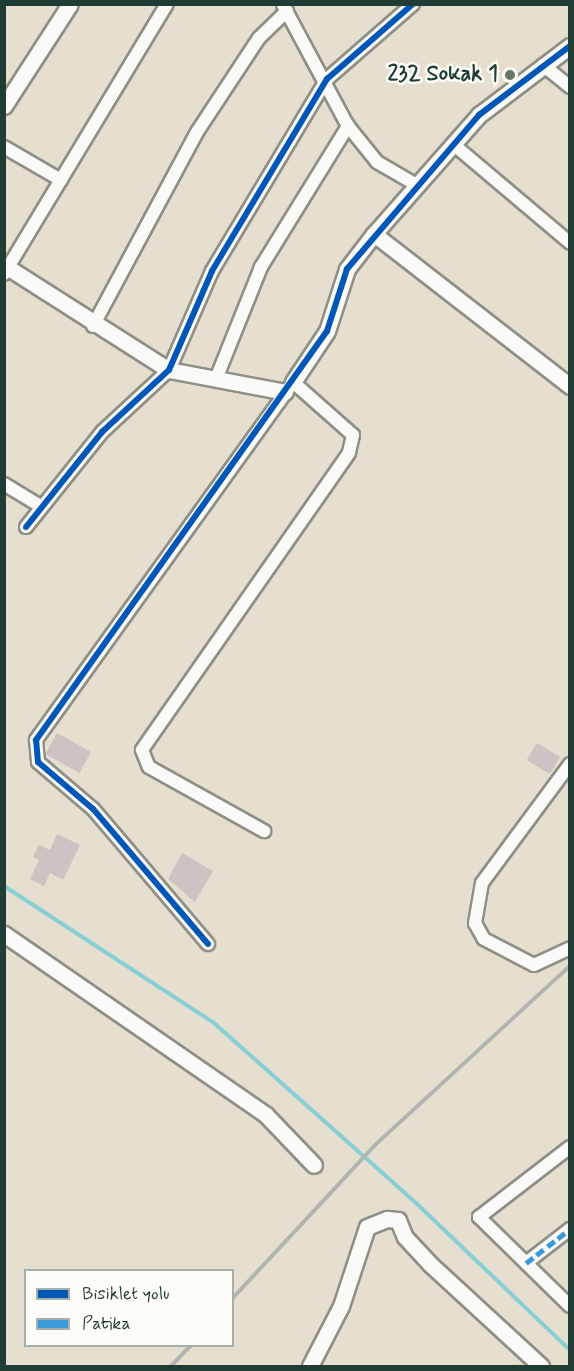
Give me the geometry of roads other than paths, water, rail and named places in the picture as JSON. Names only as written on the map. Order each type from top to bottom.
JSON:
[{"type":"street","points":[[4,106],[69,4]]},
{"type":"street","points":[[167,4],[6,269],[93,326],[169,369],[216,379],[289,387],[353,435],[349,453],[142,750],[149,767],[264,831]]},
{"type":"street","points":[[26,527],[102,432],[169,369],[212,271],[327,79],[413,4]]},
{"type":"street","points":[[93,326],[197,132],[259,38],[284,8],[327,79],[348,126],[377,162],[415,184]]},
{"type":"street","points":[[208,944],[93,809],[38,762],[36,740],[327,331],[346,269],[415,184],[478,115],[570,46]]},
{"type":"street","points":[[543,65],[570,87]]},
{"type":"street","points":[[216,379],[261,267],[348,126]]},
{"type":"street","points":[[453,144],[570,243]]},
{"type":"street","points":[[4,147],[61,180]]},
{"type":"street","points":[[374,234],[570,386]]},
{"type":"street","points":[[4,484],[42,507]]},
{"type":"street","points":[[570,764],[482,883],[475,915],[484,939],[534,965],[570,948]]},
{"type":"street","points":[[4,934],[266,1115],[314,1165]]},
{"type":"street","points":[[570,1148],[479,1216],[570,1306]]},
{"type":"street","points":[[310,1366],[341,1306],[367,1227],[387,1220],[398,1220],[405,1237],[430,1264],[541,1366]]},
{"type":"street","points":[[526,1263],[570,1228]]},
{"type":"waterway","points":[[4,886],[213,1022],[416,1203],[570,1350]]},
{"type":"railway","points":[[234,1297],[374,1146],[570,966]]},
{"type":"railway","points":[[171,1366],[189,1347]]},
{"type":"place","name":"232 Sokak 1","points":[[510,75]]}]
